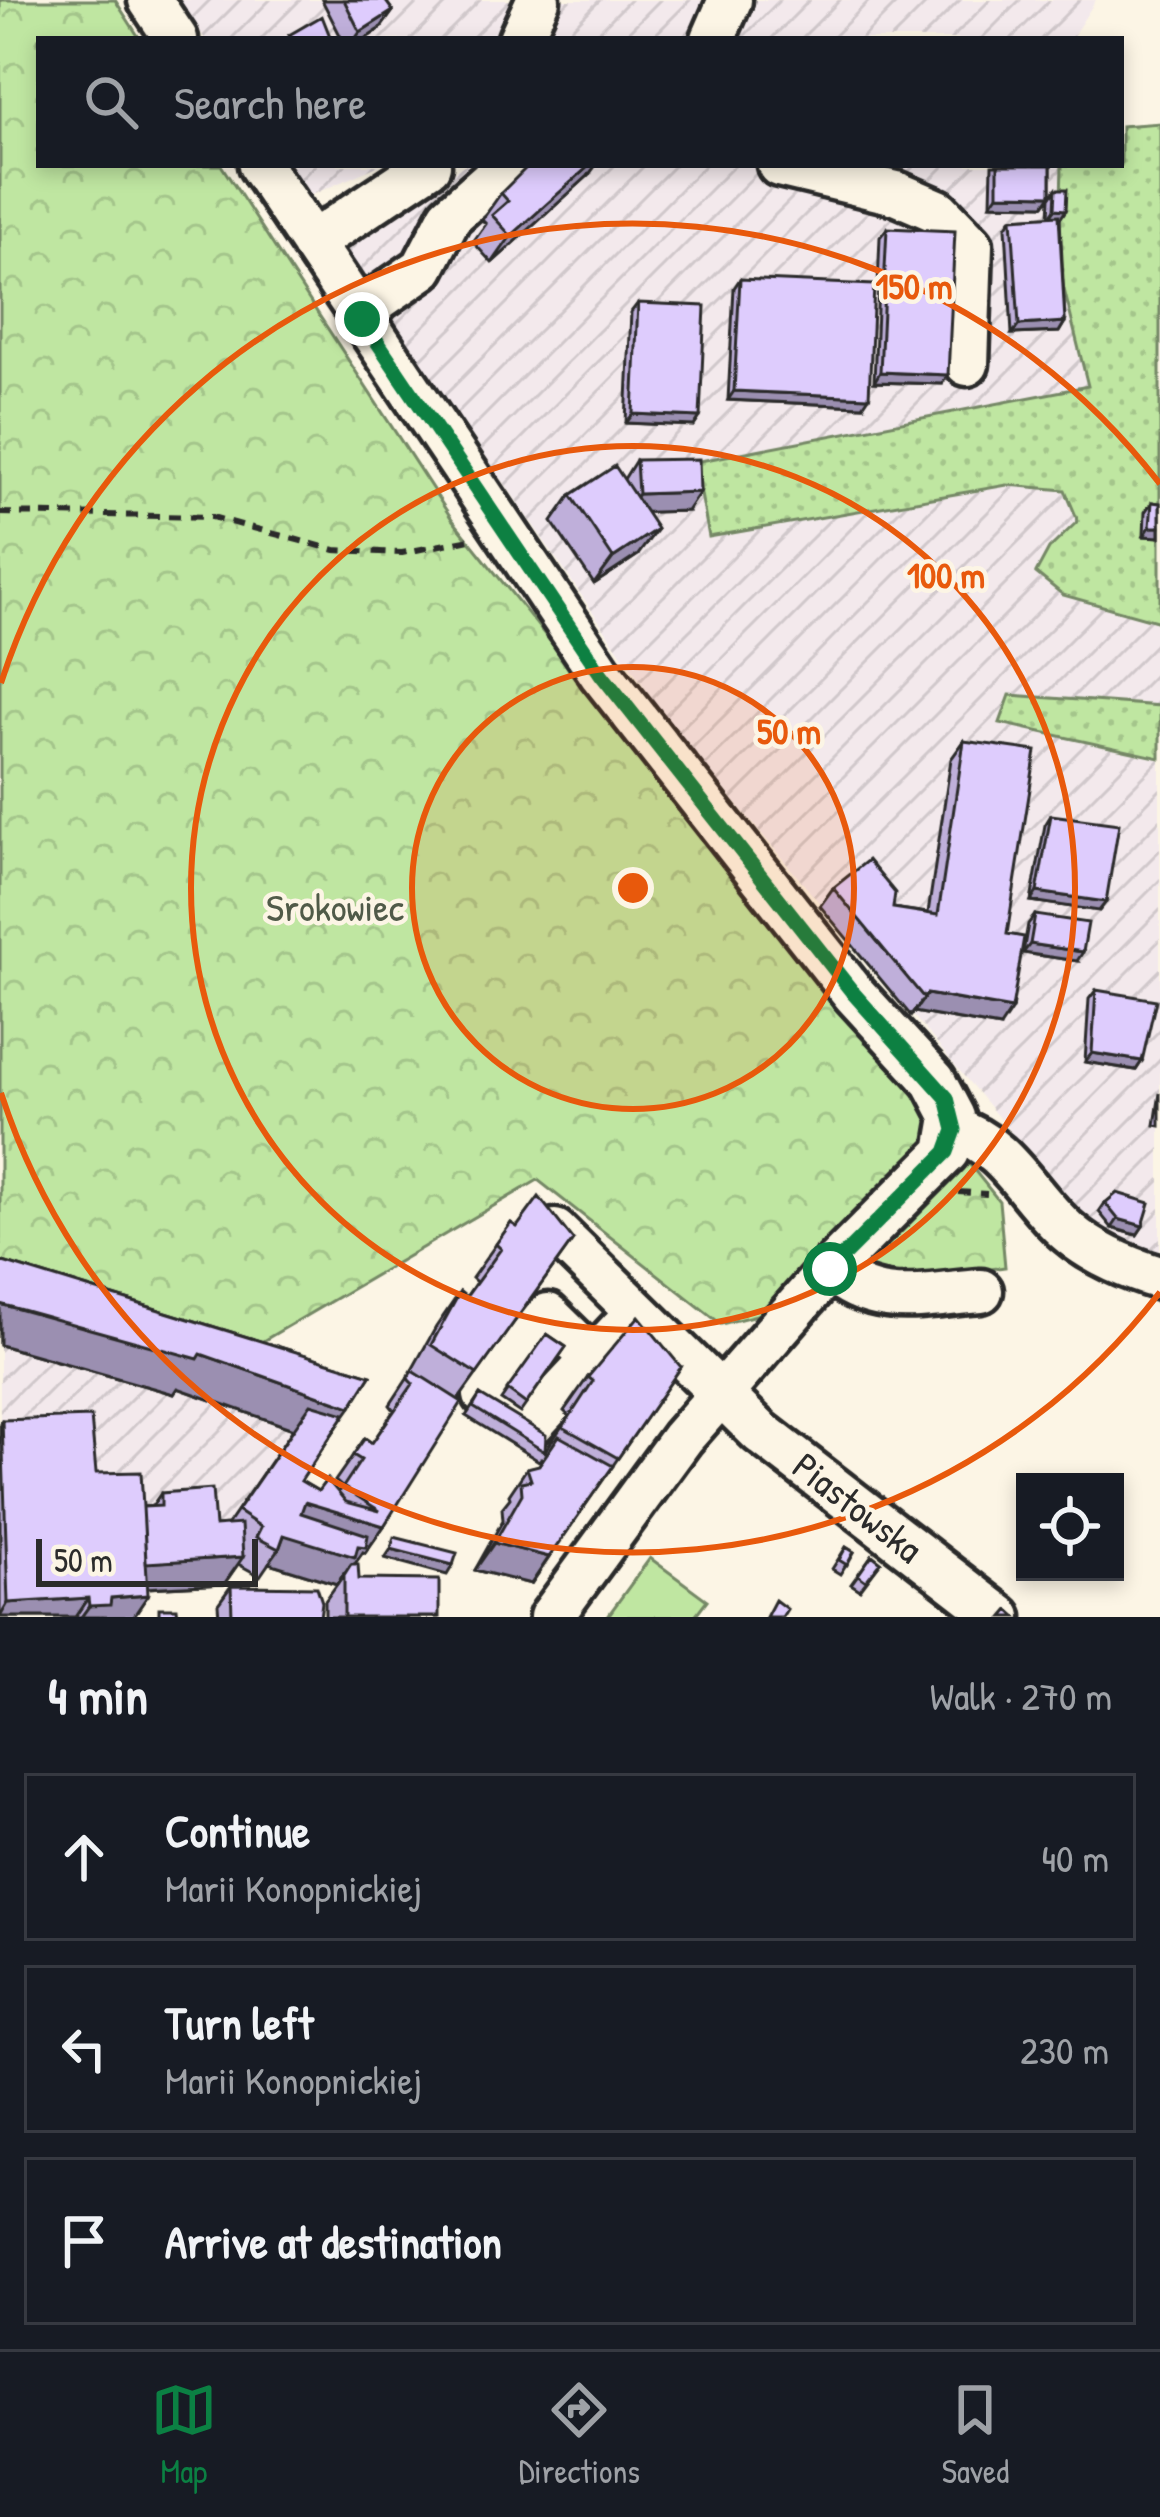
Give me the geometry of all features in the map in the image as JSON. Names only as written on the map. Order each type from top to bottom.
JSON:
[{"type":"street","points":[[150,0],[174,36]]},
{"type":"street","points":[[521,36],[538,0]]},
{"type":"street","points":[[714,36],[730,0]]},
{"type":"street","points":[[262,168],[601,674],[854,994],[947,1098],[955,1130],[947,1152],[830,1269],[720,1394],[551,1617]]},
{"type":"street","points":[[312,243],[424,168]]},
{"type":"street","points":[[362,319],[378,299],[423,268],[451,216],[505,168]]},
{"type":"street","points":[[792,168],[896,193],[938,212],[971,245],[967,364]]},
{"type":"street","points":[[955,1130],[983,1139],[1081,1241],[1160,1279]]},
{"type":"street","name":"Piastowska","points":[[555,1231],[760,1432],[1000,1617]]},
{"type":"street","points":[[830,1269],[852,1290],[872,1295],[981,1291]]},
{"type":"street","points":[[593,1359],[637,1312]]},
{"type":"path","points":[[0,513],[212,517],[335,550],[402,554],[470,539],[509,539]]},
{"type":"path","points":[[944,1191],[999,1194]]},
{"type":"shaded area","points":[[179,0],[514,0],[496,36],[203,36]]},
{"type":"shaded area","points":[[559,0],[1096,0],[1073,36],[541,36]]},
{"type":"shaded area","points":[[290,168],[373,168],[309,196]]},
{"type":"shaded area","points":[[459,168],[1085,168],[1160,461],[1160,1290],[1085,1221],[669,723],[341,245]]},
{"type":"shaded area","points":[[0,1276],[351,1376],[282,1507],[224,1584],[136,1589],[135,1617],[0,1617]]},
{"type":"green space","name":"Srokowiec","points":[[0,0],[115,0],[138,36],[36,36],[36,168],[223,168],[452,519],[999,1201],[1005,1267],[870,1286],[721,1324],[538,1180],[227,1362],[0,1276]]},
{"type":"green space","points":[[1160,123],[1160,622],[1063,595],[1036,573],[1049,549],[1078,521],[1065,490],[1007,485],[709,537],[695,462],[1088,386],[1059,269],[1062,168],[1124,168],[1124,126]]},
{"type":"green space","points":[[1010,695],[1160,706],[1160,758],[1000,723]]},
{"type":"green space","points":[[650,1558],[707,1600],[694,1617],[607,1617]]},
{"type":"building","points":[[344,0],[385,0],[393,11],[360,32]]},
{"type":"building","points":[[322,16],[330,36],[290,36]]},
{"type":"building","points":[[526,168],[587,168],[511,236],[492,215],[508,201],[501,193]]},
{"type":"building","points":[[998,168],[1051,168],[1051,195],[998,194]]},
{"type":"building","points":[[1056,189],[1067,189],[1066,210],[1055,209]]},
{"type":"building","points":[[1059,215],[1065,322],[1019,325],[1012,218]]},
{"type":"building","points":[[887,228],[955,231],[948,375],[880,372]]},
{"type":"building","points":[[740,279],[874,285],[869,397],[734,391]]},
{"type":"building","points":[[638,303],[705,306],[700,417],[633,414]]},
{"type":"building","points":[[699,459],[700,492],[638,494],[636,460]]},
{"type":"building","points":[[615,466],[657,529],[613,558],[571,495]]},
{"type":"building","points":[[1152,502],[1160,503],[1160,527],[1150,527]]},
{"type":"building","points":[[964,741],[1036,751],[1007,934],[1024,937],[1012,1009],[927,994],[924,998],[833,888],[868,860],[895,893],[893,908],[938,915]]},
{"type":"building","points":[[1051,815],[1119,824],[1106,902],[1037,892]]},
{"type":"building","points":[[1035,915],[1088,923],[1083,952],[1030,944]]},
{"type":"building","points":[[1096,990],[1156,1000],[1142,1061],[1092,1053]]},
{"type":"building","points":[[1117,1193],[1150,1203],[1143,1226],[1118,1219],[1105,1203]]},
{"type":"building","points":[[539,1197],[573,1240],[477,1374],[431,1345],[460,1292],[466,1297],[501,1249],[496,1244],[511,1223],[517,1227]]},
{"type":"building","points":[[0,1261],[371,1375],[351,1407],[201,1354],[198,1359],[0,1304]]},
{"type":"building","points":[[639,1316],[681,1367],[618,1458],[563,1427],[593,1381],[588,1377]]},
{"type":"building","points":[[547,1334],[566,1347],[526,1404],[507,1390]]},
{"type":"building","points":[[413,1371],[462,1402],[384,1526],[305,1502],[301,1513],[368,1535],[366,1547],[358,1546],[355,1557],[284,1535],[279,1549],[256,1537],[261,1527],[237,1511],[311,1404],[345,1414],[301,1481],[318,1491],[327,1479],[346,1502],[380,1511],[343,1487],[361,1460],[353,1455],[365,1438],[372,1443],[413,1384],[408,1379]]},
{"type":"building","points":[[480,1395],[546,1435],[545,1452],[473,1407]]},
{"type":"building","points":[[91,1417],[96,1473],[141,1472],[148,1595],[111,1598],[110,1605],[89,1606],[88,1598],[8,1603],[2,1420]]},
{"type":"building","points":[[559,1436],[613,1466],[549,1557],[494,1543],[522,1494],[521,1482],[531,1480],[527,1468],[539,1465]]},
{"type":"building","points":[[212,1489],[215,1526],[241,1524],[243,1557],[146,1563],[143,1507],[161,1506],[161,1493]]},
{"type":"building","points":[[394,1537],[457,1553],[453,1565],[391,1549]]},
{"type":"building","points":[[846,1547],[854,1552],[847,1565],[839,1560]]},
{"type":"building","points":[[872,1555],[881,1562],[866,1581],[858,1575]]},
{"type":"building","points":[[351,1564],[358,1564],[359,1579],[439,1580],[439,1617],[344,1617],[344,1575]]},
{"type":"building","points":[[231,1586],[317,1587],[320,1617],[232,1617]]},
{"type":"building","points":[[775,1600],[787,1609],[782,1617],[766,1617]]},
{"type":"building","points":[[159,1608],[177,1608],[178,1617],[159,1617]]},
{"type":"route","points":[[362,319],[601,674],[854,994],[947,1098],[955,1130],[947,1152],[830,1269]]}]
